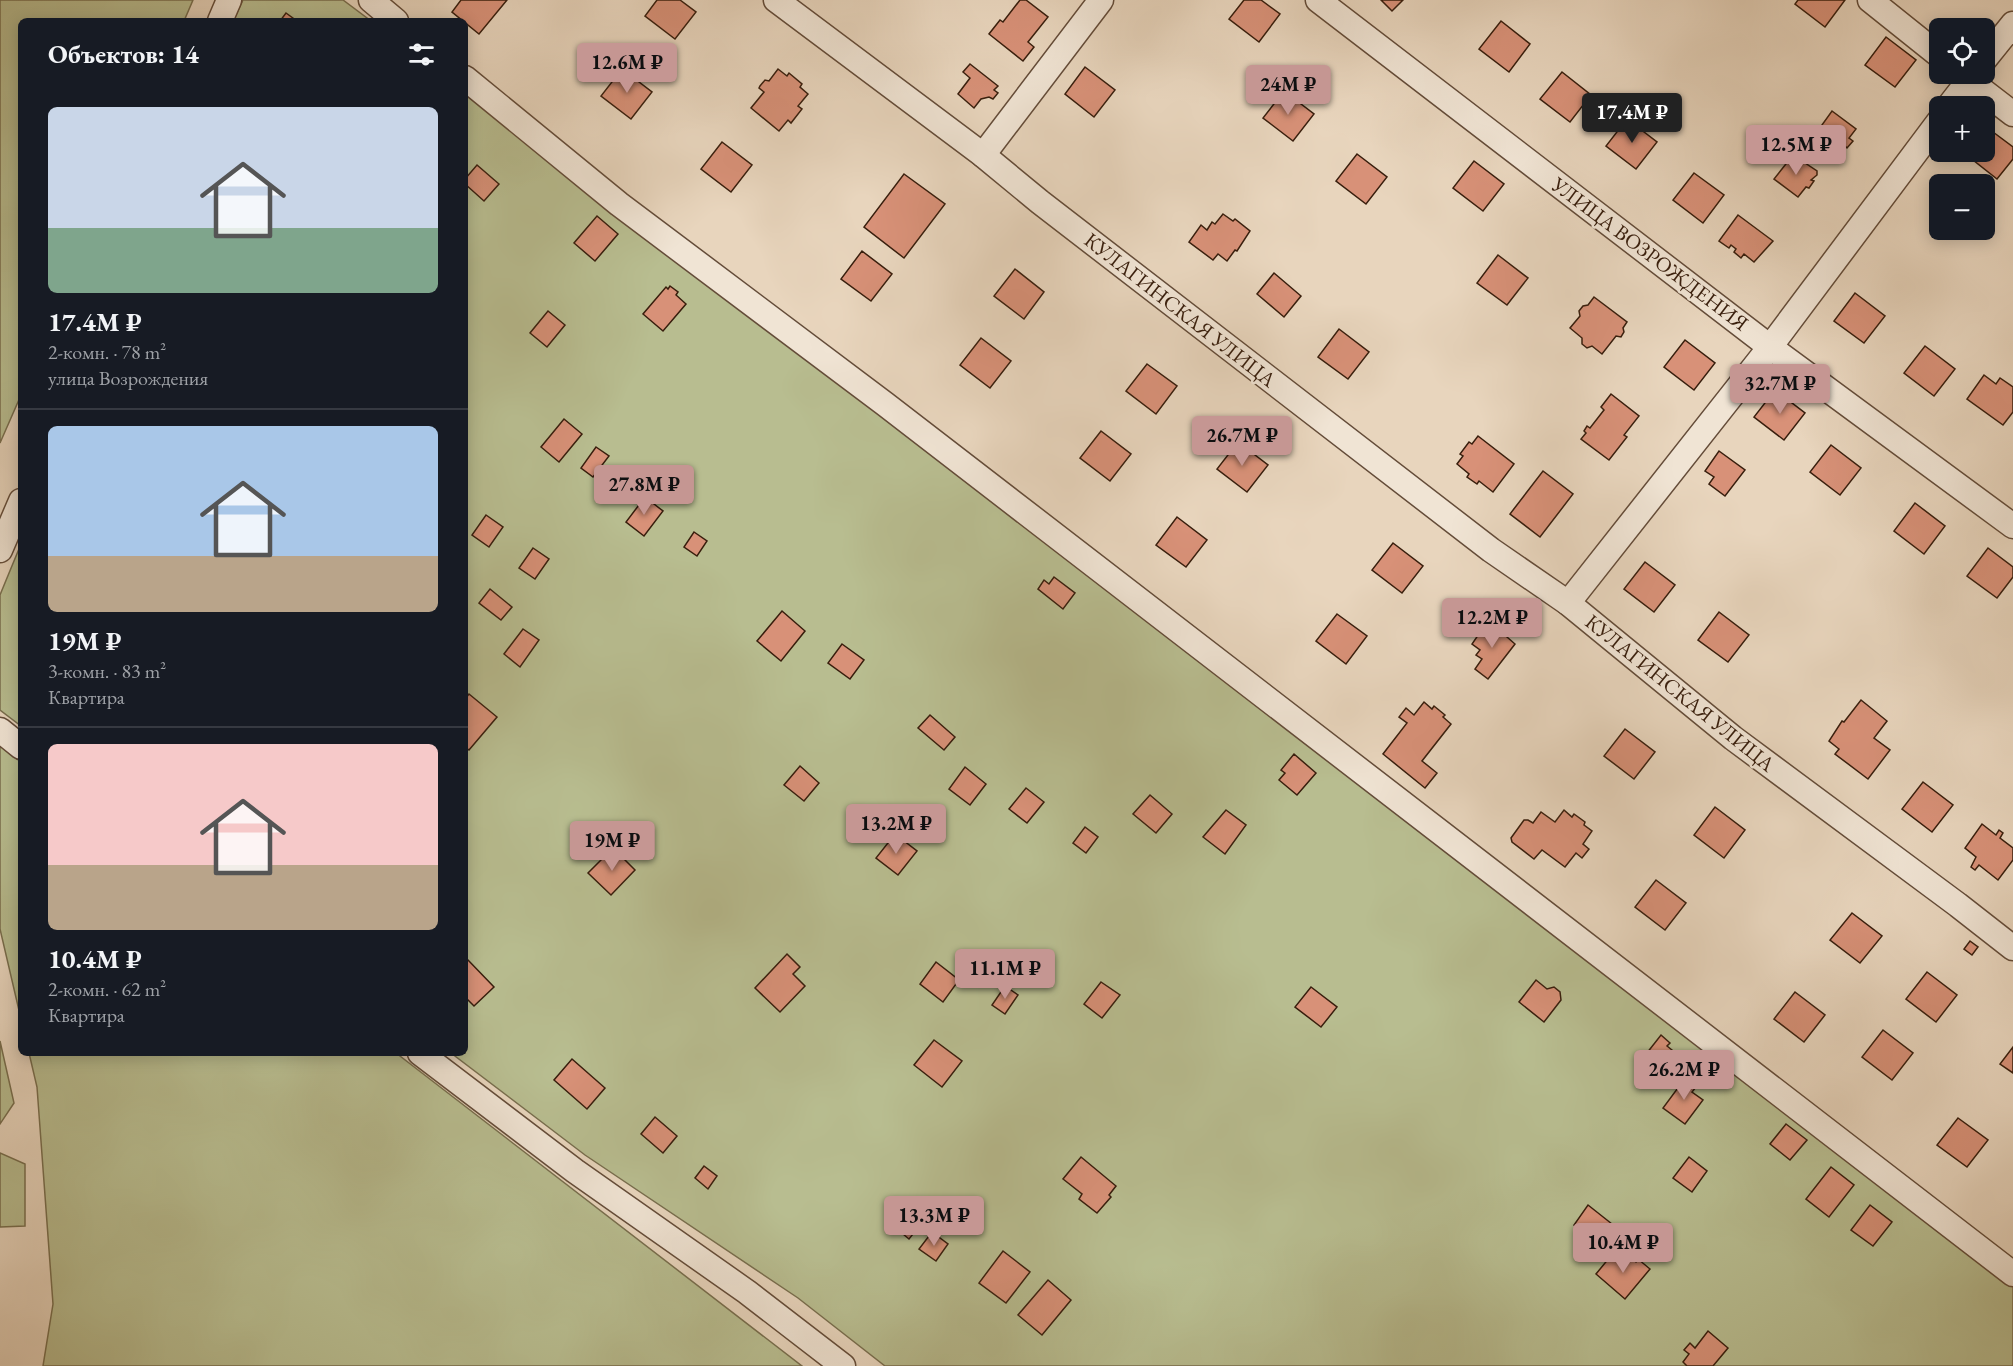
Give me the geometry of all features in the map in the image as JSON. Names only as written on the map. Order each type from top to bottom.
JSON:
[{"type":"street","points":[[221,18],[229,0]]},
{"type":"street","points":[[371,0],[392,18]]},
{"type":"street","name":"КУЛАГИНСКАЯ УЛИЦА","points":[[776,0],[983,155],[1049,209],[1491,550],[1568,603],[1733,738],[2013,948]]},
{"type":"street","points":[[983,155],[1101,0]]},
{"type":"street","name":"УЛИЦА ВОЗРОЖДЕНИЯ","points":[[1318,0],[1770,347],[2013,526]]},
{"type":"street","points":[[1870,0],[1929,47]]},
{"type":"street","points":[[1995,46],[2013,24]]},
{"type":"street","points":[[468,80],[619,204],[885,404],[2013,1274]]},
{"type":"street","points":[[1977,84],[2013,114]]},
{"type":"street","points":[[1568,603],[1770,347],[1929,135]]},
{"type":"street","points":[[0,550],[18,508]]},
{"type":"street","points":[[0,730],[18,745]]},
{"type":"street","points":[[424,1056],[575,1171],[747,1292],[843,1366]]},
{"type":"green space","points":[[0,0],[193,0],[185,18],[18,18],[18,402],[0,443]]},
{"type":"green space","points":[[243,0],[343,0],[367,18],[234,18]]},
{"type":"green space","points":[[468,95],[2013,1285],[2013,1366],[885,1366],[798,1298],[585,1155],[455,1056],[468,1056]]},
{"type":"green space","points":[[18,551],[18,724],[0,710],[0,595]]},
{"type":"green space","points":[[0,746],[18,760],[18,1006],[0,929]]},
{"type":"green space","points":[[0,1041],[14,1103],[0,1124]]},
{"type":"green space","points":[[30,1056],[400,1056],[802,1366],[43,1366],[53,1304],[37,1087]]},
{"type":"green space","points":[[0,1153],[25,1164],[25,1226],[0,1227]]},
{"type":"building","points":[[461,0],[507,0],[479,34],[468,25],[468,18],[459,18],[452,12]]},
{"type":"building","points":[[657,0],[680,0],[696,12],[675,39],[645,16]]},
{"type":"building","points":[[1020,0],[1026,0],[1048,17],[1028,42],[1034,47],[1023,61],[989,34],[1000,20],[1003,22]]},
{"type":"building","points":[[1244,0],[1261,0],[1280,14],[1259,42],[1229,19]]},
{"type":"building","points":[[1381,0],[1403,0],[1392,11]]},
{"type":"building","points":[[1798,0],[1845,0],[1825,27],[1795,4]]},
{"type":"building","points":[[286,13],[293,18],[282,18]]},
{"type":"building","points":[[1501,21],[1530,44],[1509,72],[1479,49]]},
{"type":"building","points":[[1886,37],[1916,60],[1895,87],[1865,65]]},
{"type":"building","points":[[970,64],[998,86],[994,90],[998,93],[993,99],[989,97],[981,99],[974,108],[958,94],[970,78],[963,72]]},
{"type":"building","points":[[1085,67],[1115,90],[1094,117],[1065,94]]},
{"type":"building","points":[[622,69],[652,92],[631,119],[601,96]]},
{"type":"building","points":[[778,69],[787,76],[789,73],[802,84],[800,87],[808,94],[798,106],[802,109],[791,123],[788,120],[779,131],[751,108],[764,92],[759,88],[760,86],[765,80],[769,81]]},
{"type":"building","points":[[1562,72],[1591,95],[1570,122],[1540,99]]},
{"type":"building","points":[[1284,91],[1314,114],[1293,141],[1263,118]]},
{"type":"building","points":[[1832,111],[1856,129],[1849,138],[1853,141],[1847,148],[1844,145],[1837,154],[1814,136]]},
{"type":"building","points":[[1627,119],[1657,142],[1636,169],[1606,146]]},
{"type":"building","points":[[1995,134],[2013,147],[2013,159],[1997,179],[1995,174],[1991,174],[1976,162],[1995,162]]},
{"type":"building","points":[[722,142],[752,165],[731,192],[701,169]]},
{"type":"building","points":[[1357,154],[1387,177],[1366,204],[1336,181]]},
{"type":"building","points":[[1793,155],[1817,171],[1809,188],[1806,187],[1798,197],[1774,179]]},
{"type":"building","points":[[1474,161],[1504,184],[1483,211],[1453,188]]},
{"type":"building","points":[[477,165],[499,184],[484,201],[468,187],[468,176]]},
{"type":"building","points":[[1694,173],[1724,195],[1703,223],[1673,200]]},
{"type":"building","points":[[904,174],[945,204],[904,258],[864,227]]},
{"type":"building","points":[[1223,214],[1233,221],[1235,219],[1250,231],[1237,251],[1235,250],[1227,261],[1218,254],[1213,260],[1189,242],[1201,225],[1207,230],[1212,222],[1215,224]]},
{"type":"building","points":[[1738,215],[1773,241],[1754,262],[1744,254],[1741,258],[1734,252],[1736,249],[1731,245],[1729,248],[1719,241]]},
{"type":"building","points":[[597,216],[618,234],[595,261],[574,243]]},
{"type":"building","points":[[862,251],[892,274],[871,301],[841,279]]},
{"type":"building","points":[[1498,255],[1528,278],[1507,305],[1477,283]]},
{"type":"building","points":[[1015,269],[1044,292],[1024,319],[994,296]]},
{"type":"building","points":[[1274,273],[1301,296],[1284,317],[1257,294]]},
{"type":"building","points":[[670,286],[678,292],[676,295],[686,304],[663,331],[643,314],[666,287],[668,289]]},
{"type":"building","points":[[1855,293],[1885,316],[1864,343],[1834,321]]},
{"type":"building","points":[[1594,297],[1627,322],[1621,337],[1616,336],[1602,354],[1592,346],[1587,348],[1582,344],[1582,338],[1570,328],[1580,316],[1579,311]]},
{"type":"building","points":[[548,311],[565,325],[547,347],[530,333]]},
{"type":"building","points":[[1339,329],[1369,352],[1348,379],[1318,357]]},
{"type":"building","points":[[981,338],[1011,361],[990,388],[960,365]]},
{"type":"building","points":[[1685,340],[1715,363],[1694,390],[1664,367]]},
{"type":"building","points":[[1925,346],[1955,369],[1934,396],[1904,373]]},
{"type":"building","points":[[1147,364],[1177,386],[1156,414],[1126,391]]},
{"type":"building","points":[[1984,375],[1996,384],[2000,378],[2013,387],[2013,412],[2003,425],[1967,399]]},
{"type":"building","points":[[1775,390],[1805,413],[1784,440],[1754,417]]},
{"type":"building","points":[[1611,394],[1639,416],[1624,435],[1627,437],[1609,460],[1581,439],[1586,433],[1584,431],[1587,426],[1590,428],[1604,410],[1601,407]]},
{"type":"building","points":[[564,419],[582,434],[559,462],[541,447]]},
{"type":"building","points":[[1101,431],[1131,454],[1110,481],[1080,458]]},
{"type":"building","points":[[1478,436],[1514,464],[1493,492],[1479,481],[1477,484],[1467,477],[1469,474],[1457,464],[1463,456],[1460,454],[1469,442],[1472,444]]},
{"type":"building","points":[[1238,442],[1268,465],[1247,492],[1217,469]]},
{"type":"building","points":[[1831,445],[1861,468],[1840,495],[1810,472]]},
{"type":"building","points":[[596,447],[609,456],[593,477],[581,468]]},
{"type":"building","points":[[1719,451],[1745,470],[1725,496],[1709,484],[1714,477],[1705,471]]},
{"type":"building","points":[[1543,471],[1573,494],[1540,537],[1510,514]]},
{"type":"building","points":[[645,497],[663,511],[644,536],[626,522]]},
{"type":"building","points":[[1915,503],[1945,526],[1924,554],[1894,531]]},
{"type":"building","points":[[486,515],[503,527],[489,547],[472,535]]},
{"type":"building","points":[[1177,517],[1207,540],[1186,567],[1156,545]]},
{"type":"building","points":[[694,532],[707,541],[697,556],[684,547]]},
{"type":"building","points":[[1393,543],[1423,566],[1402,593],[1372,570]]},
{"type":"building","points":[[533,548],[549,559],[535,579],[519,568]]},
{"type":"building","points":[[1988,548],[2013,567],[2013,577],[1997,598],[1967,576]]},
{"type":"building","points":[[1645,562],[1675,585],[1654,612],[1624,589]]},
{"type":"building","points":[[1054,577],[1075,593],[1063,609],[1038,589],[1044,580],[1049,584]]},
{"type":"building","points":[[490,589],[512,607],[501,620],[479,603]]},
{"type":"building","points":[[782,611],[805,631],[781,661],[757,641]]},
{"type":"building","points":[[1719,612],[1749,635],[1728,662],[1698,640]]},
{"type":"building","points":[[1337,614],[1367,636],[1346,664],[1316,641]]},
{"type":"building","points":[[1487,622],[1496,629],[1498,626],[1509,635],[1507,637],[1515,644],[1488,679],[1475,669],[1482,659],[1476,655],[1480,650],[1472,644]]},
{"type":"building","points":[[523,629],[539,640],[520,667],[504,654]]},
{"type":"building","points":[[842,644],[864,660],[850,679],[828,663]]},
{"type":"building","points":[[468,695],[497,717],[469,750],[468,749]]},
{"type":"building","points":[[1861,700],[1887,721],[1874,738],[1890,750],[1868,779],[1835,754],[1839,749],[1829,741],[1842,721],[1844,722]]},
{"type":"building","points":[[1424,702],[1432,709],[1434,706],[1445,715],[1443,717],[1451,724],[1422,761],[1437,773],[1425,788],[1383,754],[1407,723],[1399,717],[1406,708],[1414,715]]},
{"type":"building","points":[[930,715],[955,737],[944,750],[918,728]]},
{"type":"building","points":[[1625,729],[1655,752],[1634,779],[1604,756]]},
{"type":"building","points":[[1294,754],[1316,773],[1297,795],[1279,780],[1285,773],[1281,770]]},
{"type":"building","points":[[800,766],[819,783],[804,801],[784,785]]},
{"type":"building","points":[[965,767],[986,784],[970,805],[949,789]]},
{"type":"building","points":[[1923,782],[1953,805],[1932,832],[1902,809]]},
{"type":"building","points":[[1026,788],[1044,802],[1027,823],[1009,809]]},
{"type":"building","points":[[1150,795],[1172,814],[1156,833],[1133,814]]},
{"type":"building","points":[[1715,807],[1745,830],[1724,858],[1694,835]]},
{"type":"building","points":[[1226,810],[1246,825],[1225,854],[1203,837]]},
{"type":"building","points":[[1564,810],[1572,817],[1574,814],[1585,822],[1584,825],[1592,831],[1583,844],[1589,849],[1582,858],[1576,853],[1565,867],[1542,850],[1534,859],[1512,842],[1511,838],[1524,820],[1533,823],[1541,812],[1555,822]]},
{"type":"building","points":[[1982,824],[1996,835],[1999,830],[2003,833],[2000,838],[2013,848],[2013,860],[1998,880],[1979,865],[1975,870],[1971,867],[1976,857],[1965,848]]},
{"type":"building","points":[[1085,827],[1098,837],[1086,853],[1073,843]]},
{"type":"building","points":[[895,834],[917,851],[898,875],[876,858]]},
{"type":"building","points":[[613,848],[635,870],[611,895],[588,873]]},
{"type":"building","points":[[1656,880],[1686,903],[1665,930],[1635,907]]},
{"type":"building","points":[[1852,913],[1882,936],[1860,963],[1830,940]]},
{"type":"building","points":[[1970,941],[1978,947],[1972,955],[1964,949]]},
{"type":"building","points":[[787,954],[800,967],[793,974],[805,986],[780,1012],[755,988]]},
{"type":"building","points":[[468,960],[494,987],[474,1006],[468,1000]]},
{"type":"building","points":[[936,962],[959,980],[943,1002],[920,984]]},
{"type":"building","points":[[1927,972],[1957,995],[1936,1022],[1906,999]]},
{"type":"building","points":[[1536,980],[1547,989],[1554,987],[1560,992],[1561,1000],[1544,1022],[1519,1002]]},
{"type":"building","points":[[1101,982],[1120,995],[1102,1018],[1084,1004]]},
{"type":"building","points":[[1005,986],[1018,995],[1005,1014],[992,1005]]},
{"type":"building","points":[[1311,987],[1337,1007],[1321,1027],[1295,1007]]},
{"type":"building","points":[[1795,992],[1825,1015],[1804,1042],[1774,1019]]},
{"type":"building","points":[[1883,1030],[1913,1053],[1892,1080],[1862,1057]]},
{"type":"building","points":[[1661,1035],[1670,1043],[1667,1046],[1682,1058],[1662,1082],[1645,1068],[1649,1063],[1643,1058]]},
{"type":"building","points":[[934,1040],[962,1061],[942,1087],[914,1065]]},
{"type":"building","points":[[2013,1047],[2013,1073],[2000,1064]]},
{"type":"building","points":[[572,1059],[605,1088],[587,1109],[554,1080]]},
{"type":"building","points":[[1686,1077],[1695,1083],[1696,1087],[1692,1092],[1703,1100],[1685,1124],[1663,1108]]},
{"type":"building","points":[[655,1117],[677,1136],[663,1153],[641,1134]]},
{"type":"building","points":[[1958,1118],[1988,1140],[1967,1167],[1937,1145]]},
{"type":"building","points":[[1786,1124],[1807,1140],[1790,1160],[1770,1144]]},
{"type":"building","points":[[1081,1157],[1116,1186],[1109,1195],[1111,1197],[1097,1213],[1079,1199],[1082,1194],[1063,1179]]},
{"type":"building","points":[[1689,1157],[1707,1171],[1692,1192],[1673,1178]]},
{"type":"building","points":[[704,1166],[717,1176],[708,1189],[695,1178]]},
{"type":"building","points":[[1831,1167],[1854,1185],[1829,1217],[1806,1199]]},
{"type":"building","points":[[1588,1205],[1612,1224],[1595,1244],[1590,1243],[1585,1236],[1587,1234],[1574,1225]]},
{"type":"building","points":[[1870,1205],[1892,1222],[1873,1246],[1851,1230]]},
{"type":"building","points":[[902,1210],[921,1224],[909,1239],[891,1224]]},
{"type":"building","points":[[932,1232],[948,1244],[936,1261],[919,1249]]},
{"type":"building","points":[[1003,1251],[1030,1272],[1006,1303],[979,1283]]},
{"type":"building","points":[[1614,1252],[1623,1259],[1626,1254],[1636,1262],[1638,1259],[1650,1269],[1625,1299],[1596,1274]]},
{"type":"building","points":[[1048,1280],[1071,1300],[1042,1335],[1018,1315]]},
{"type":"building","points":[[1708,1331],[1728,1348],[1713,1366],[1687,1366],[1683,1362],[1689,1354],[1684,1350],[1690,1343],[1695,1348]]}]
